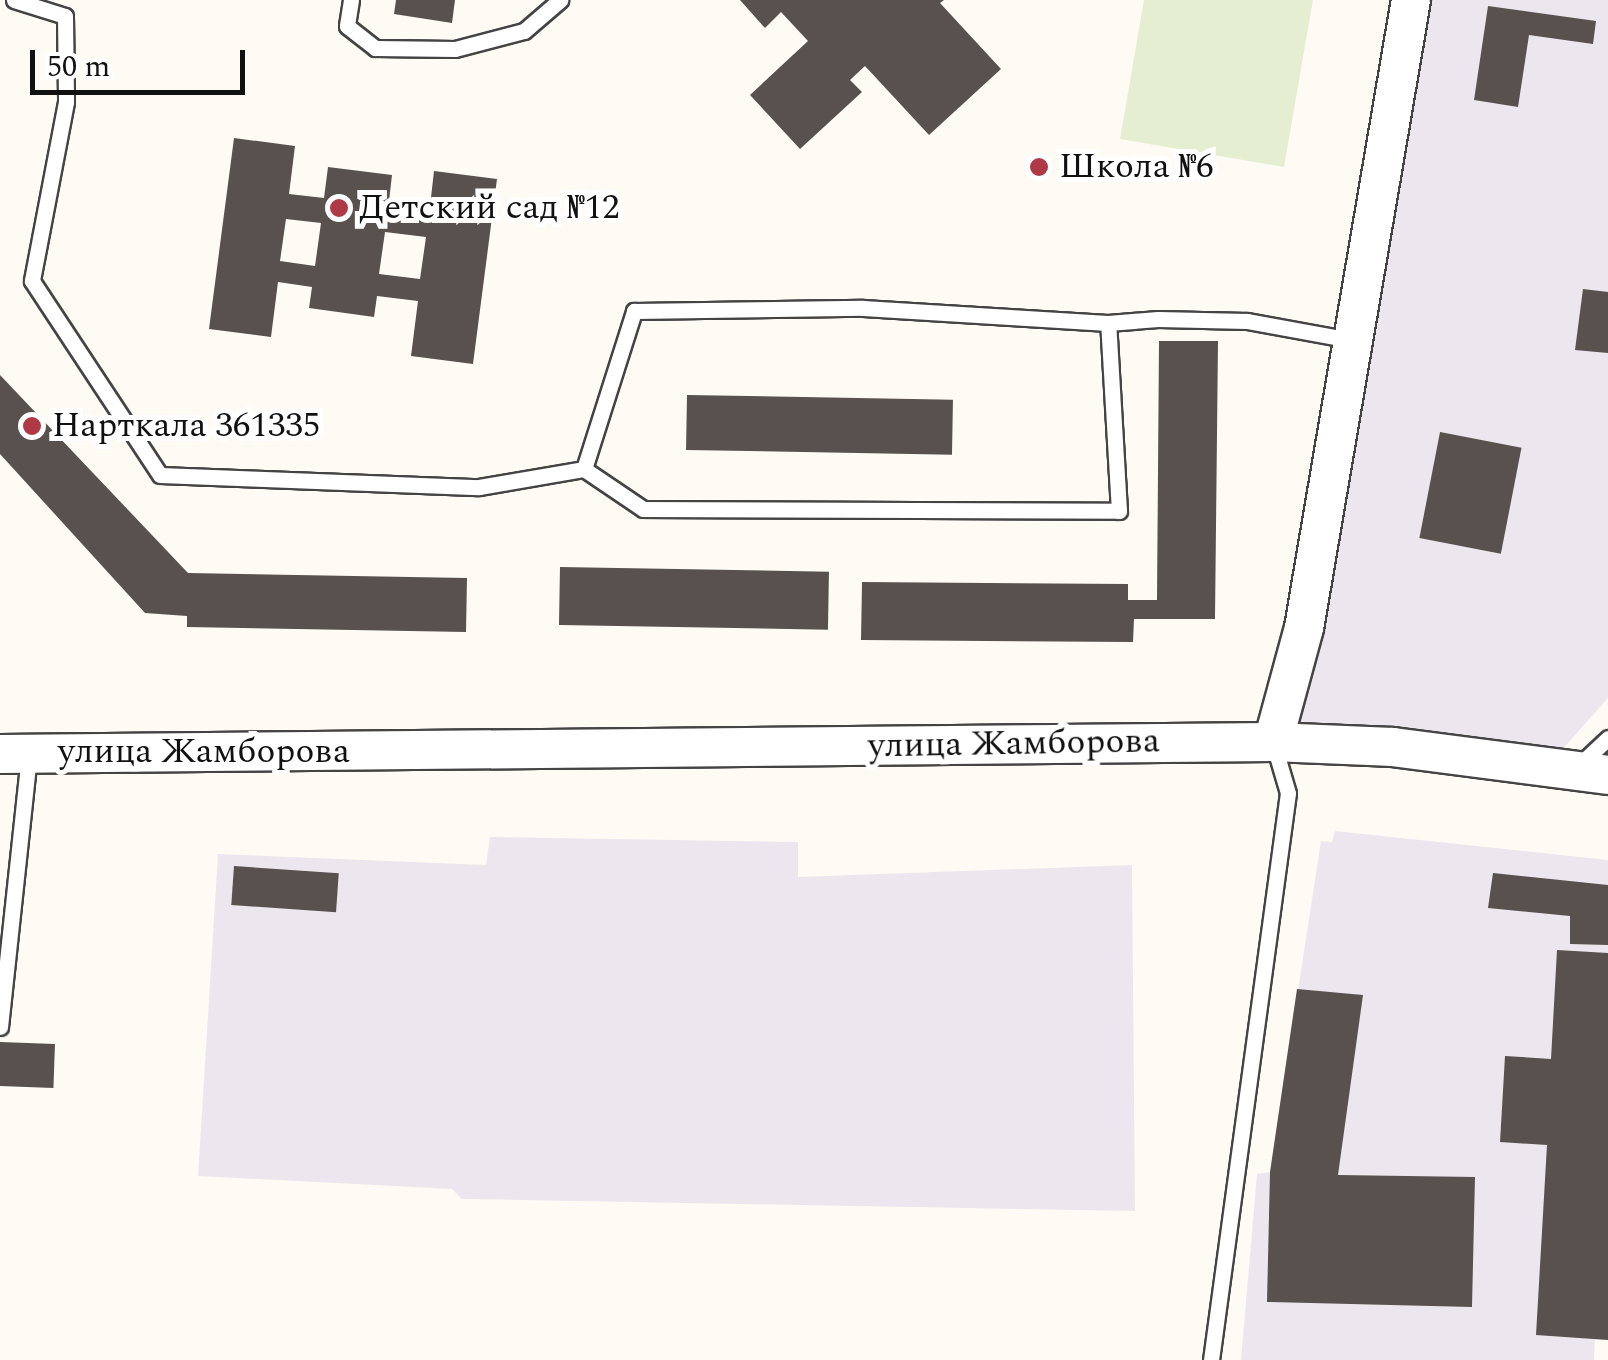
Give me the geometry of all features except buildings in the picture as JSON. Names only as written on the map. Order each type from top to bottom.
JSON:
[{"type":"street","points":[[1273,742],[1304,628],[1412,0]]},
{"type":"street","name":"улица Жамборова","points":[[15,754],[1273,742],[1392,748],[1590,773]]},
{"type":"lane","points":[[14,0],[65,16],[66,102],[32,282],[160,475],[479,487],[584,469],[643,508],[1120,512],[1108,323]]},
{"type":"lane","points":[[351,0],[346,26],[375,48],[455,49],[524,30],[560,0]]},
{"type":"lane","points":[[584,469],[634,310],[862,308],[1108,323],[1158,318],[1247,321],[1354,340]]},
{"type":"lane","points":[[1590,773],[1608,738]]},
{"type":"lane","points":[[1212,1360],[1288,793],[1273,742]]},
{"type":"lane","points":[[0,1027],[15,754]]},
{"type":"shaded area","points":[[1411,0],[1608,0],[1608,698],[1561,751],[1273,742]]},
{"type":"shaded area","points":[[1335,831],[1608,860],[1608,1340],[1595,1339],[1594,1360],[1241,1360],[1257,1174],[1270,1172],[1321,841],[1332,842]]},
{"type":"shaded area","points":[[490,837],[798,842],[798,877],[1132,865],[1135,1211],[462,1199],[452,1189],[198,1176],[218,854],[486,865]]},
{"type":"green space","points":[[1144,0],[1313,0],[1284,167],[1120,139]]},
{"type":"place","name":"Школа №6","points":[[1039,167]]},
{"type":"place","name":"Детский сад №12","points":[[339,208]]},
{"type":"place","name":"Нарткала 361335","points":[[32,426]]}]
